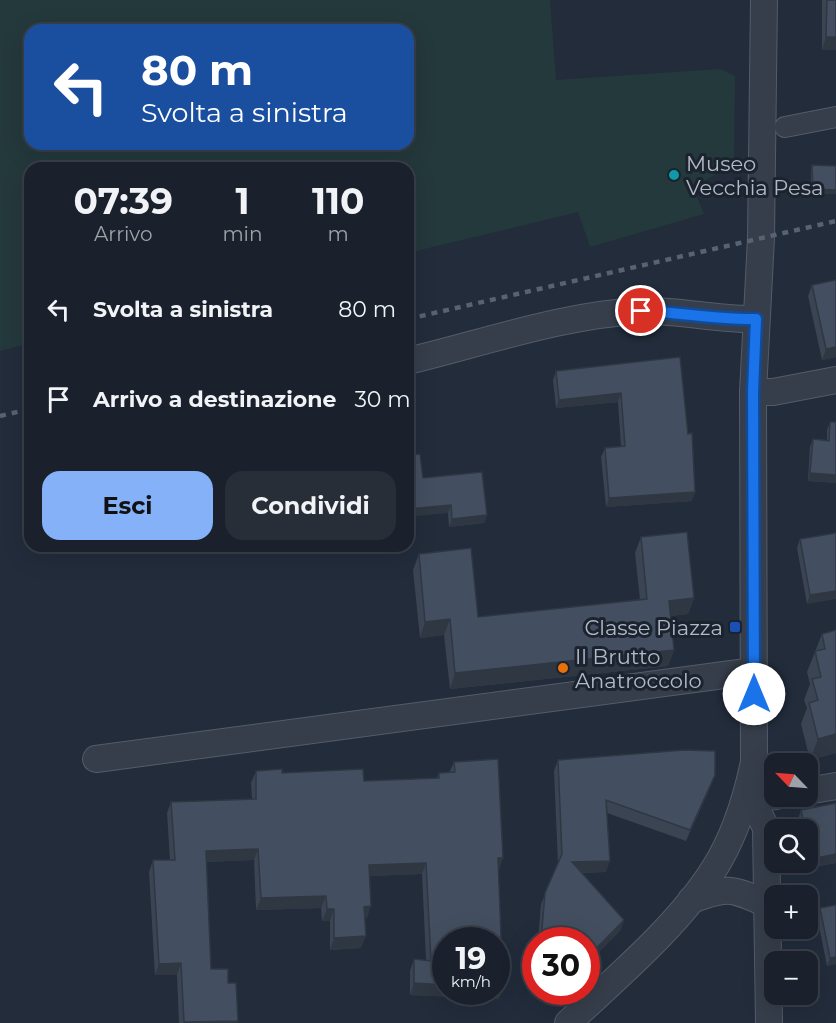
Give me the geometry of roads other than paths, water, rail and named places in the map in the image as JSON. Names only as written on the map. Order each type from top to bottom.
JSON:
[{"type":"street","points":[[568,1023],[639,955],[691,900],[714,869],[747,800],[754,762],[753,392],[761,238],[764,0]]},
{"type":"street","points":[[785,127],[836,117]]},
{"type":"street","points":[[414,360],[589,316],[641,311],[680,312],[732,320],[756,319]]},
{"type":"street","points":[[753,392],[773,392],[836,380]]},
{"type":"street","points":[[96,759],[754,671]]},
{"type":"street","points":[[818,789],[836,786]]},
{"type":"street","points":[[747,800],[764,798]]},
{"type":"street","points":[[747,800],[766,828],[767,885]]},
{"type":"street","points":[[691,900],[719,889],[735,890],[764,903]]},
{"type":"street","points":[[768,939],[769,1023]]},
{"type":"railway","points":[[414,318],[836,221]]},
{"type":"railway","points":[[0,416],[24,410]]},
{"type":"place","name":"Museo Vecchia Pesa","points":[[674,175]]},
{"type":"place","name":"Classe Piazza","points":[[735,627]]},
{"type":"place","name":"Il Brutto Anatroccolo","points":[[563,668]]}]
